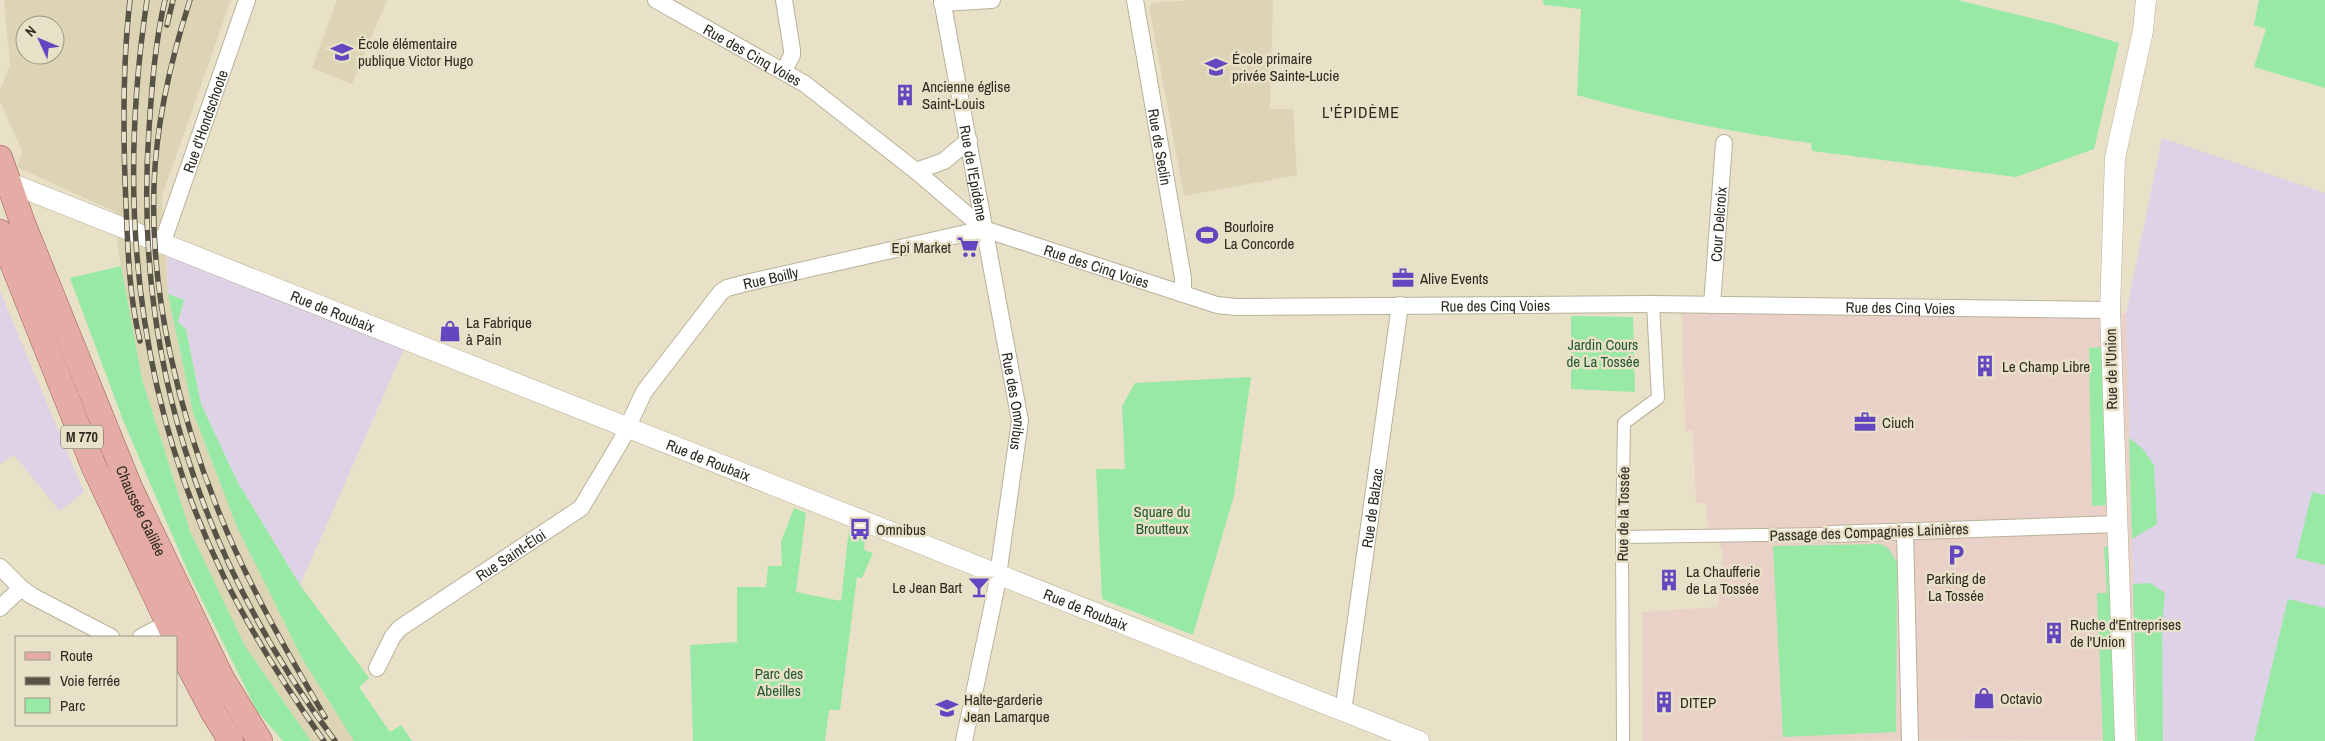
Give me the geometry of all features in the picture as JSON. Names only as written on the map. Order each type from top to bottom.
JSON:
[{"type":"main road","name":"Chaussée Galilée","points":[[0,158],[4,181],[133,496],[221,677],[260,741]]},
{"type":"main road","name":"Chaussée Galilée","points":[[0,232],[94,467],[173,634]]},
{"type":"main road","name":"Chaussée Galilée","points":[[178,644],[213,712],[231,741]]},
{"type":"street","name":"Rue d'Hondschoote","points":[[162,244],[247,0]]},
{"type":"street","name":"Rue des Cinq Voies","points":[[656,0],[784,70],[805,84],[916,170],[984,229],[1183,294],[1229,307],[1653,304],[2110,310]]},
{"type":"street","points":[[784,0],[792,50],[792,55],[784,70]]},
{"type":"street","points":[[942,2],[992,0]]},
{"type":"street","name":"Rue de Seclin","points":[[1135,0],[1183,278],[1183,294]]},
{"type":"street","name":"Rue de l'Union","points":[[2125,741],[2110,310],[2115,158],[2142,32],[2146,0]]},
{"type":"street","name":"Rue de l'Epidème","points":[[942,2],[984,229]]},
{"type":"street","points":[[916,170],[944,161],[969,140]]},
{"type":"street","name":"Cour Delcroix","points":[[1712,305],[1724,143]]},
{"type":"street","name":"Rue de Roubaix","points":[[4,181],[1419,741]]},
{"type":"street","name":"Rue Boilly","points":[[628,428],[638,402],[661,368],[710,303],[727,288],[984,229]]},
{"type":"street","name":"Rue des Omnibus","points":[[964,741],[998,574],[1020,421],[984,229]]},
{"type":"street","name":"Rue de la Tossée","points":[[1623,741],[1622,537],[1624,423],[1658,398],[1653,304]]},
{"type":"street","name":"Rue de Balzac","points":[[1343,712],[1400,305]]},
{"type":"street","name":"Rue Saint-Éloi","points":[[377,668],[393,636],[400,628],[581,508],[628,428]]},
{"type":"street","name":"Passage des Compagnies Lainières","points":[[1622,537],[1830,534],[2117,524]]},
{"type":"street","points":[[1905,532],[1910,741]]},
{"type":"street","points":[[0,567],[21,588],[108,636]]},
{"type":"street","points":[[0,608],[21,588]]},
{"type":"street","points":[[152,636],[173,634]]},
{"type":"shaded area","points":[[4,0],[231,0],[162,196],[168,294],[193,412],[237,527],[303,660],[354,741],[311,741],[245,646],[190,531],[142,379],[118,249],[115,212],[17,167],[22,151],[0,101],[0,91],[10,65]]},
{"type":"shaded area","name":"École élémentaire publique Victor Hugo","points":[[337,0],[387,0],[352,84],[312,68]]},
{"type":"shaded area","name":"École primaire privée Sainte-Lucie","points":[[1193,0],[1273,0],[1270,109],[1293,109],[1297,175],[1184,196],[1149,7],[1152,3]]},
{"type":"shaded area","points":[[2162,138],[2325,193],[2325,741],[2137,741],[2126,313]]},
{"type":"shaded area","points":[[167,256],[404,349],[300,585],[237,481],[201,404],[186,329],[178,322],[184,300],[168,294]]},
{"type":"shaded area","points":[[0,291],[84,492],[60,511],[14,455],[0,464]]},
{"type":"shaded area","points":[[1682,313],[2102,315],[2126,313],[2137,740],[1643,741],[1642,612],[1718,607],[1723,550],[1708,527],[1706,503],[1696,503],[1693,430],[1685,431]]},
{"type":"green space","points":[[1543,0],[1957,0],[2052,23],[2119,43],[2094,149],[2016,177],[1812,151],[1811,143],[1693,123],[1577,95],[1581,9],[1544,5]]},
{"type":"green space","points":[[2259,0],[2325,0],[2325,88],[2254,67],[2266,29],[2254,25]]},
{"type":"green space","points":[[121,266],[142,379],[190,531],[245,646],[311,741],[283,741],[257,711],[189,574],[123,420],[70,278]]},
{"type":"green space","points":[[168,294],[184,300],[178,322],[186,329],[201,404],[237,481],[300,585],[369,678],[359,687],[390,732],[401,725],[412,741],[354,741],[303,660],[237,527],[193,412]]},
{"type":"green space","name":"Jardin Cours de La Tossée","points":[[1571,316],[1633,317],[1635,392],[1571,389]]},
{"type":"green space","points":[[2103,347],[2108,505],[2092,506],[2089,348]]},
{"type":"green space","name":"Square du Broutteux","points":[[1251,377],[1234,496],[1193,635],[1102,599],[1096,469],[1125,469],[1122,406],[1135,383]]},
{"type":"green space","points":[[2129,438],[2142,448],[2154,465],[2157,524],[2132,539]]},
{"type":"green space","points":[[2312,492],[2325,495],[2325,565],[2296,558]]},
{"type":"green space","name":"Parc des Abeilles","points":[[794,508],[806,513],[796,592],[841,601],[849,529],[865,536],[864,550],[873,553],[862,578],[857,577],[840,710],[829,710],[825,741],[693,741],[690,645],[737,642],[737,587],[766,587],[768,566],[782,566],[781,542]]},
{"type":"green space","points":[[1880,544],[1888,548],[1897,562],[1896,732],[1783,737],[1773,546]]},
{"type":"green space","points":[[2110,546],[2118,741],[2103,741],[2097,593],[2107,593],[2104,547]]},
{"type":"green space","points":[[2150,583],[2165,593],[2162,626],[2163,741],[2137,741],[2133,584]]},
{"type":"green space","points":[[2288,599],[2325,608],[2325,741],[2254,741]]},
{"type":"railway","points":[[130,0],[124,77],[125,179],[127,239],[133,307],[140,341]]},
{"type":"railway","points":[[147,0],[138,74],[134,148],[135,222],[141,294],[153,366],[170,438],[194,508],[224,577],[271,661],[324,741]]},
{"type":"railway","points":[[165,0],[156,48],[151,97],[147,213],[152,294],[165,374],[186,452],[213,528],[247,601],[288,672],[335,741]]},
{"type":"railway","points":[[167,25],[173,0]]},
{"type":"railway","points":[[190,0],[177,45],[161,115],[155,162],[154,227],[162,311],[180,395],[205,476],[220,515],[243,567],[269,618],[325,717]]},
{"type":"place","name":"École élémentaire publique Victor Hugo","points":[[342,52]]},
{"type":"place","name":"École primaire privée Sainte-Lucie","points":[[1216,67]]},
{"type":"place","name":"Ancienne église Saint-Louis","points":[[905,95]]},
{"type":"place","name":"Bourloire La Concorde","points":[[1207,235]]},
{"type":"place","name":"Epi Market","points":[[968,247]]},
{"type":"place","name":"Alive Events","points":[[1403,278]]},
{"type":"place","name":"La Fabrique à Pain","points":[[450,331]]},
{"type":"place","name":"Le Champ Libre","points":[[1985,366]]},
{"type":"place","name":"Ciuch","points":[[1865,422]]},
{"type":"place","name":"Omnibus","points":[[860,529]]},
{"type":"place","name":"Parking de La Tossée","points":[[1956,555]]},
{"type":"place","name":"La Chaufferie de La Tossée","points":[[1669,580]]},
{"type":"place","name":"Le Jean Bart","points":[[979,587]]},
{"type":"place","name":"Ruche d'Entreprises de l'Union","points":[[2054,633]]},
{"type":"place","name":"Octavio","points":[[1984,698]]},
{"type":"place","name":"DITEP","points":[[1664,702]]},
{"type":"place","name":"Halte-garderie Jean Lamarque","points":[[947,708]]},
{"type":"district","name":"L'ÉPIDÈME","points":[[1361,112]]}]
